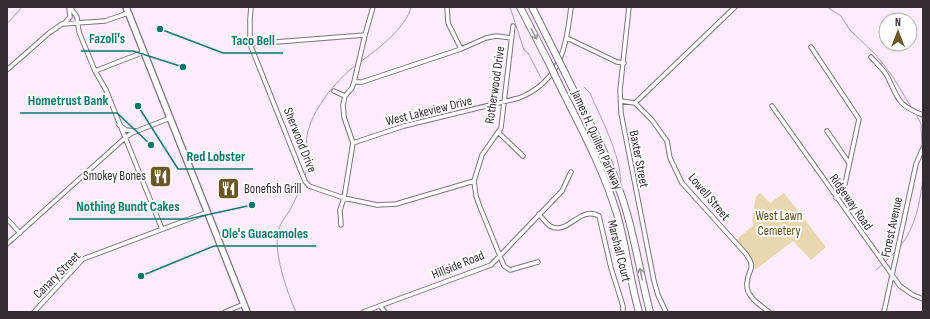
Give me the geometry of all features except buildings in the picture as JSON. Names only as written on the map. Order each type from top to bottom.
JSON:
[{"type":"highway","name":"James H. Quillen Parkway","points":[[520,7],[589,143],[609,190],[623,237],[639,312]]},
{"type":"highway","name":"James H. Quillen Parkway","points":[[532,7],[600,144],[620,193],[631,228],[650,312]]},
{"type":"main road","points":[[127,10],[248,312]]},
{"type":"street","points":[[70,7],[75,13],[79,23],[79,32],[106,90],[119,125],[126,137],[162,229]]},
{"type":"street","points":[[64,24],[70,17],[70,7]]},
{"type":"street","name":"Sherwood Drive","points":[[251,7],[250,44],[305,181],[309,186],[344,198],[367,203],[388,205],[474,181]]},
{"type":"street","points":[[341,225],[340,210],[344,198],[353,143],[342,110],[345,96],[352,88],[354,82],[373,7]]},
{"type":"street","points":[[447,7],[448,23],[461,49]]},
{"type":"street","name":"West Lakeview Drive","points":[[353,143],[404,126],[504,103],[525,96],[540,86],[557,67],[567,38],[571,7]]},
{"type":"street","name":"Baxter Street","points":[[629,7],[620,90],[622,124],[651,270],[658,295],[666,312]]},
{"type":"street","points":[[620,101],[635,103],[735,7]]},
{"type":"street","points":[[8,70],[58,26],[64,24],[105,21],[127,10]]},
{"type":"street","name":"Rotherwood Drive","points":[[513,26],[501,128],[482,155],[476,170],[474,181],[476,196],[504,266],[510,270],[538,262]]},
{"type":"street","points":[[250,44],[365,35]]},
{"type":"street","points":[[354,82],[362,82],[461,49],[490,36],[512,38]]},
{"type":"street","points":[[567,38],[616,62],[624,63]]},
{"type":"street","points":[[811,48],[859,120],[845,184],[842,191],[836,198]]},
{"type":"street","points":[[96,71],[144,52]]},
{"type":"street","points":[[871,57],[885,74],[896,97],[904,106],[923,115]]},
{"type":"street","points":[[334,91],[345,96]]},
{"type":"street","name":"Lowell Street","points":[[635,103],[652,120],[667,141],[670,158],[682,183],[750,258],[752,268],[746,283],[747,288],[752,297],[769,312]]},
{"type":"street","name":"Ridgeway Road","points":[[772,106],[900,286],[906,291],[923,299]]},
{"type":"street","points":[[7,244],[126,137],[170,118]]},
{"type":"street","points":[[119,125],[126,130],[137,131]]},
{"type":"street","points":[[827,131],[849,163]]},
{"type":"street","points":[[498,132],[523,156]]},
{"type":"street","name":"Forest Avenue","points":[[884,312],[916,164],[923,148]]},
{"type":"street","name":"Hillside Road","points":[[363,312],[490,265],[562,192],[571,172]]},
{"type":"street","name":"Canary Street","points":[[34,312],[83,259],[208,212]]},
{"type":"street","name":"Marshall Court","points":[[539,214],[549,225],[559,227],[568,225],[578,217],[587,213],[593,213],[599,216],[611,268],[623,306],[623,312]]},
{"type":"street","points":[[7,219],[20,233]]},
{"type":"street","points":[[225,312],[244,304]]},
{"type":"street","points":[[380,306],[384,312]]},
{"type":"green space","name":"West Lawn Cemetery","points":[[760,193],[770,203],[784,193],[826,247],[811,260],[793,241],[755,270],[751,257],[736,240],[755,224],[752,221],[756,196]]},
{"type":"waterway","points":[[7,24],[22,7]]},
{"type":"waterway","points":[[360,62],[383,45],[398,30],[408,15],[411,7]]},
{"type":"waterway","points":[[510,7],[524,50],[528,53],[541,78]]},
{"type":"waterway","points":[[827,7],[841,16],[850,30],[876,55],[893,77],[913,110]]},
{"type":"waterway","points":[[305,177],[308,158],[307,136],[309,126],[319,107],[333,87],[356,65]]},
{"type":"waterway","points":[[584,87],[590,93],[609,136],[620,170],[621,182]]},
{"type":"waterway","points":[[916,114],[921,124],[922,147]]},
{"type":"waterway","points":[[899,247],[910,232],[919,205],[923,178]]},
{"type":"waterway","points":[[296,312],[282,271],[277,248],[277,237],[282,221],[292,207],[303,182]]},
{"type":"waterway","points":[[885,262],[896,251]]},
{"type":"waterway","points":[[876,270],[883,264]]},
{"type":"place","name":"Taco Bell","points":[[160,29]]},
{"type":"place","name":"Fazoli's","points":[[183,67]]},
{"type":"place","name":"Red Lobster","points":[[138,106]]},
{"type":"place","name":"Hometrust Bank","points":[[151,145]]},
{"type":"place","name":"Smokey Bones","points":[[161,176]]},
{"type":"place","name":"Bonefish Grill","points":[[228,189]]},
{"type":"place","name":"Nothing Bundt Cakes","points":[[252,205]]},
{"type":"place","name":"Ole's Guacamoles","points":[[141,276]]}]
